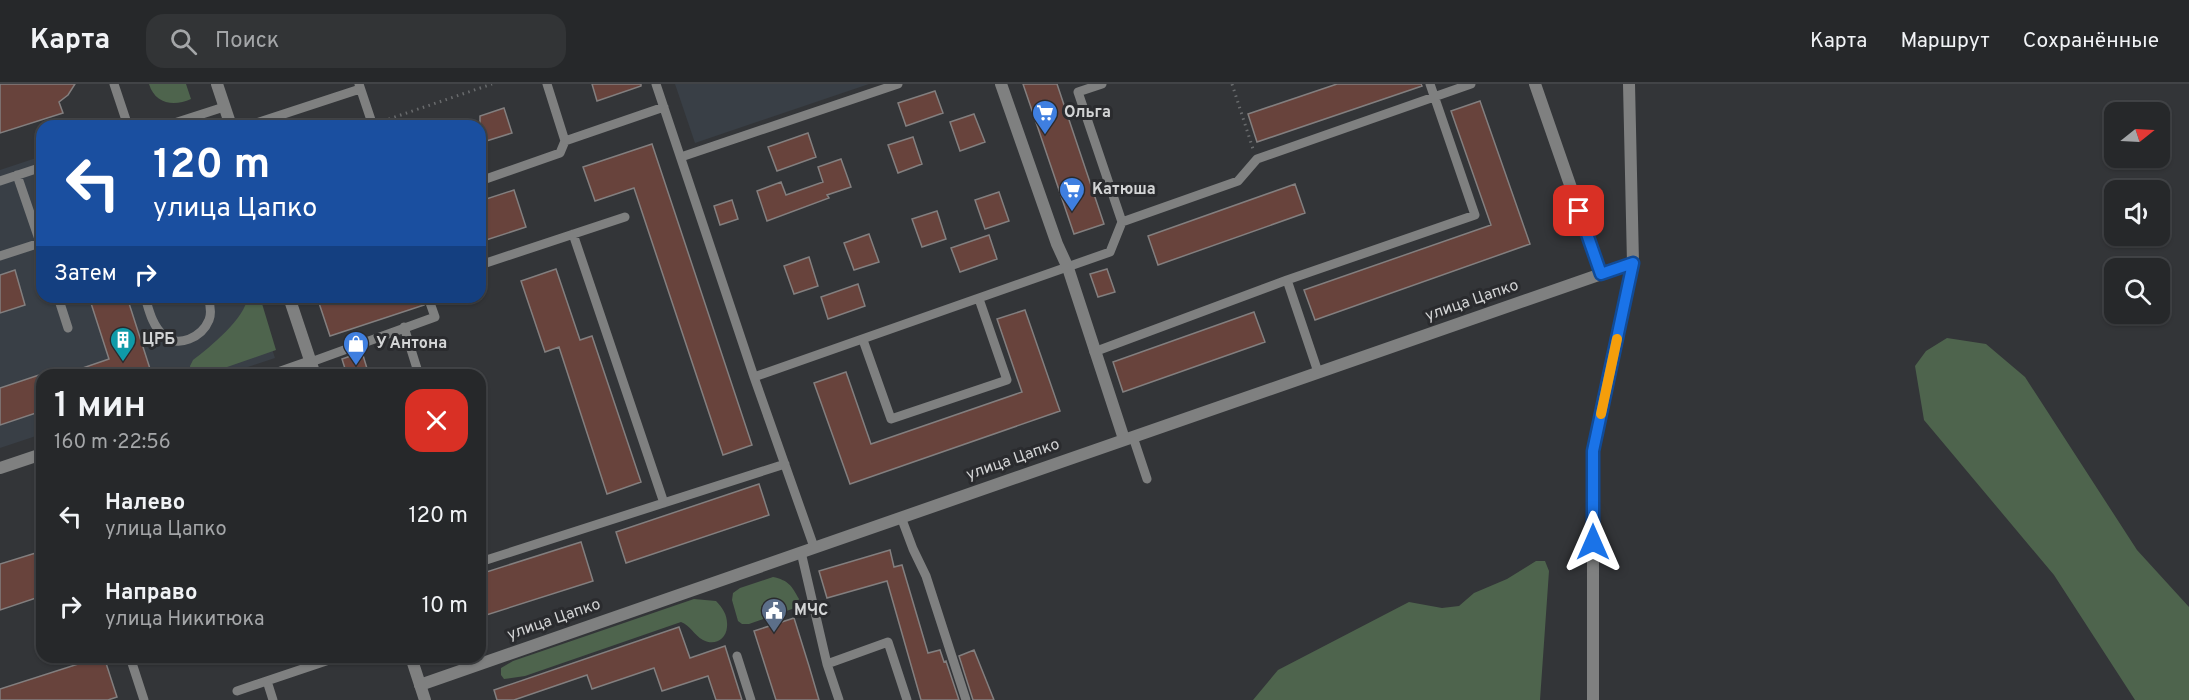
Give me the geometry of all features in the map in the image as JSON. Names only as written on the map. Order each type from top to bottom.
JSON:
[{"type":"street","points":[[217,84],[229,120]]},
{"type":"street","points":[[1001,84],[1057,244],[1068,268],[1094,352],[1128,438]]},
{"type":"street","points":[[1535,84],[1601,274]]},
{"type":"street","points":[[1593,700],[1593,451],[1633,263],[1629,84]]},
{"type":"street","name":"улица Цапко","points":[[486,662],[1633,263]]},
{"type":"street","points":[[291,303],[313,369]]},
{"type":"street","points":[[291,369],[311,362]]},
{"type":"street","points":[[0,468],[36,456]]},
{"type":"street","points":[[413,663],[425,700]]},
{"type":"street","name":"улица Цапко","points":[[420,685],[483,663]]},
{"type":"street","points":[[417,700],[420,685]]},
{"type":"lane","points":[[114,84],[126,120]]},
{"type":"lane","points":[[486,179],[560,153],[565,141],[547,84]]},
{"type":"lane","points":[[656,84],[754,377],[814,547]]},
{"type":"lane","points":[[681,158],[897,84]]},
{"type":"lane","points":[[754,377],[1110,252],[1122,222],[1078,93],[1101,84]]},
{"type":"lane","points":[[1094,352],[1287,280],[1475,215],[1430,84]]},
{"type":"lane","points":[[1122,222],[1238,181],[1257,159],[1471,84]]},
{"type":"lane","points":[[264,120],[360,86],[370,120]]},
{"type":"lane","points":[[184,120],[224,107]]},
{"type":"lane","points":[[565,141],[664,107]]},
{"type":"lane","points":[[0,181],[36,169]]},
{"type":"lane","points":[[18,175],[36,230]]},
{"type":"lane","points":[[486,263],[625,217]]},
{"type":"lane","points":[[573,234],[664,503]]},
{"type":"lane","points":[[0,256],[36,246]]},
{"type":"lane","points":[[1287,280],[1318,372]]},
{"type":"lane","points":[[863,340],[891,419],[1006,380],[979,299]]},
{"type":"lane","points":[[60,303],[68,328]]},
{"type":"lane","points":[[147,303],[159,331],[167,338],[182,342],[195,336],[209,320],[210,303]]},
{"type":"lane","points":[[311,362],[435,317],[430,303]]},
{"type":"lane","points":[[404,327],[417,369]]},
{"type":"lane","points":[[1128,438],[1147,479]]},
{"type":"lane","points":[[486,560],[784,464]]},
{"type":"lane","points":[[901,517],[926,576],[966,700]]},
{"type":"lane","points":[[801,552],[827,664],[839,700]]},
{"type":"lane","points":[[827,664],[888,642],[907,700]]},
{"type":"lane","points":[[737,656],[751,700]]},
{"type":"lane","points":[[132,663],[144,700]]},
{"type":"lane","points":[[237,691],[320,663]]},
{"type":"lane","points":[[267,681],[273,700]]},
{"type":"path","points":[[387,120],[492,84]]},
{"type":"path","points":[[1232,84],[1257,159]]},
{"type":"shaded area","points":[[675,84],[869,84],[695,143]]},
{"type":"shaded area","points":[[36,158],[36,303],[257,303],[275,358],[242,369],[36,369],[36,436],[0,448],[0,170]]},
{"type":"green space","points":[[149,84],[186,84],[191,99],[178,103],[160,100]]},
{"type":"green space","points":[[246,303],[262,303],[276,350],[221,369],[190,369],[193,360],[234,323]]},
{"type":"green space","points":[[1947,338],[1986,344],[2025,377],[2137,550],[2189,607],[2189,700],[2135,700],[2054,575],[1924,420],[1915,366],[1926,351]]},
{"type":"green space","points":[[1536,561],[1545,561],[1549,571],[1540,700],[1253,700],[1278,670],[1409,602],[1442,608],[1459,606],[1474,593],[1507,579]]},
{"type":"green space","points":[[773,577],[786,582],[794,590],[799,599],[795,608],[749,624],[742,624],[738,621],[732,600],[733,593],[740,588]]},
{"type":"green space","points":[[694,599],[716,601],[723,609],[727,627],[719,641],[703,640],[681,622],[525,676],[504,679],[501,675],[501,668],[513,661]]},
{"type":"building","points":[[0,84],[75,84],[68,95],[59,102],[63,113],[0,133]]},
{"type":"building","points":[[592,84],[641,84],[641,86],[597,101]]},
{"type":"building","points":[[1023,84],[1057,84],[1104,224],[1074,234]]},
{"type":"building","points":[[1337,84],[1421,84],[1422,86],[1257,142],[1248,114]]},
{"type":"building","points":[[935,91],[943,113],[906,126],[898,103]]},
{"type":"building","points":[[1480,101],[1530,244],[1315,320],[1304,290],[1491,225],[1451,111]]},
{"type":"building","points":[[504,108],[512,133],[486,141],[486,120],[480,120],[480,116]]},
{"type":"building","points":[[974,114],[985,142],[960,151],[950,122]]},
{"type":"building","points":[[808,133],[816,157],[777,171],[768,147]]},
{"type":"building","points":[[913,137],[922,164],[898,173],[888,145]]},
{"type":"building","points":[[652,144],[752,445],[723,455],[634,188],[595,201],[583,167]]},
{"type":"building","points":[[841,159],[851,187],[827,195],[829,198],[767,221],[757,191],[781,182],[786,195],[823,182],[818,167]]},
{"type":"building","points":[[1295,184],[1305,213],[1158,265],[1148,236]]},
{"type":"building","points":[[514,190],[526,227],[486,240],[486,199]]},
{"type":"building","points":[[999,192],[1009,221],[985,229],[975,200]]},
{"type":"building","points":[[732,200],[738,219],[720,225],[714,206]]},
{"type":"building","points":[[937,211],[946,239],[922,247],[912,219]]},
{"type":"building","points":[[869,234],[879,262],[854,270],[844,243]]},
{"type":"building","points":[[989,235],[997,259],[960,272],[951,248]]},
{"type":"building","points":[[809,257],[818,286],[794,294],[784,266]]},
{"type":"building","points":[[556,269],[580,340],[592,336],[641,482],[607,494],[559,347],[545,352],[521,281]]},
{"type":"building","points":[[1107,269],[1115,292],[1098,297],[1090,274]]},
{"type":"building","points":[[15,270],[25,305],[0,313],[0,275]]},
{"type":"building","points":[[858,284],[865,306],[828,319],[821,297]]},
{"type":"building","points":[[91,303],[129,303],[150,369],[80,369],[109,359]]},
{"type":"building","points":[[319,303],[423,303],[424,305],[330,336]]},
{"type":"building","points":[[1025,310],[1060,411],[850,484],[814,383],[846,372],[871,444],[1022,392],[997,319]]},
{"type":"building","points":[[1254,312],[1265,342],[1123,392],[1113,362]]},
{"type":"building","name":"У Антона","points":[[362,352],[367,369],[345,369],[342,359]]},
{"type":"building","points":[[36,376],[36,413],[0,425],[0,388]]},
{"type":"building","points":[[759,484],[769,515],[626,563],[616,532]]},
{"type":"building","points":[[581,542],[593,581],[486,615],[486,572]]},
{"type":"building","points":[[890,550],[894,567],[902,565],[928,653],[940,650],[959,700],[921,700],[887,581],[827,598],[819,571]]},
{"type":"building","points":[[36,553],[36,598],[0,610],[0,564]]},
{"type":"building","points":[[794,618],[819,700],[776,700],[754,631]]},
{"type":"building","points":[[679,627],[690,658],[725,646],[742,700],[716,700],[708,676],[662,691],[654,668],[592,689],[587,675],[514,700],[497,700],[494,690]]},
{"type":"building","points":[[974,650],[994,700],[973,700],[959,656]]},
{"type":"building","points":[[81,663],[106,663],[117,697],[108,700],[0,700],[0,689]]},
{"type":"slow traffic","points":[[1601,414],[1617,339]]},
{"type":"place","name":"Ольга","points":[[1045,136]]},
{"type":"place","name":"Катюша","points":[[1072,213]]},
{"type":"place","name":"ЦРБ","points":[[123,363]]},
{"type":"place","name":"У Антона","points":[[356,367]]},
{"type":"place","name":"МЧС","points":[[774,634]]},
{"type":"route","points":[[1579,211],[1601,274],[1633,263],[1593,451],[1593,542]]}]
